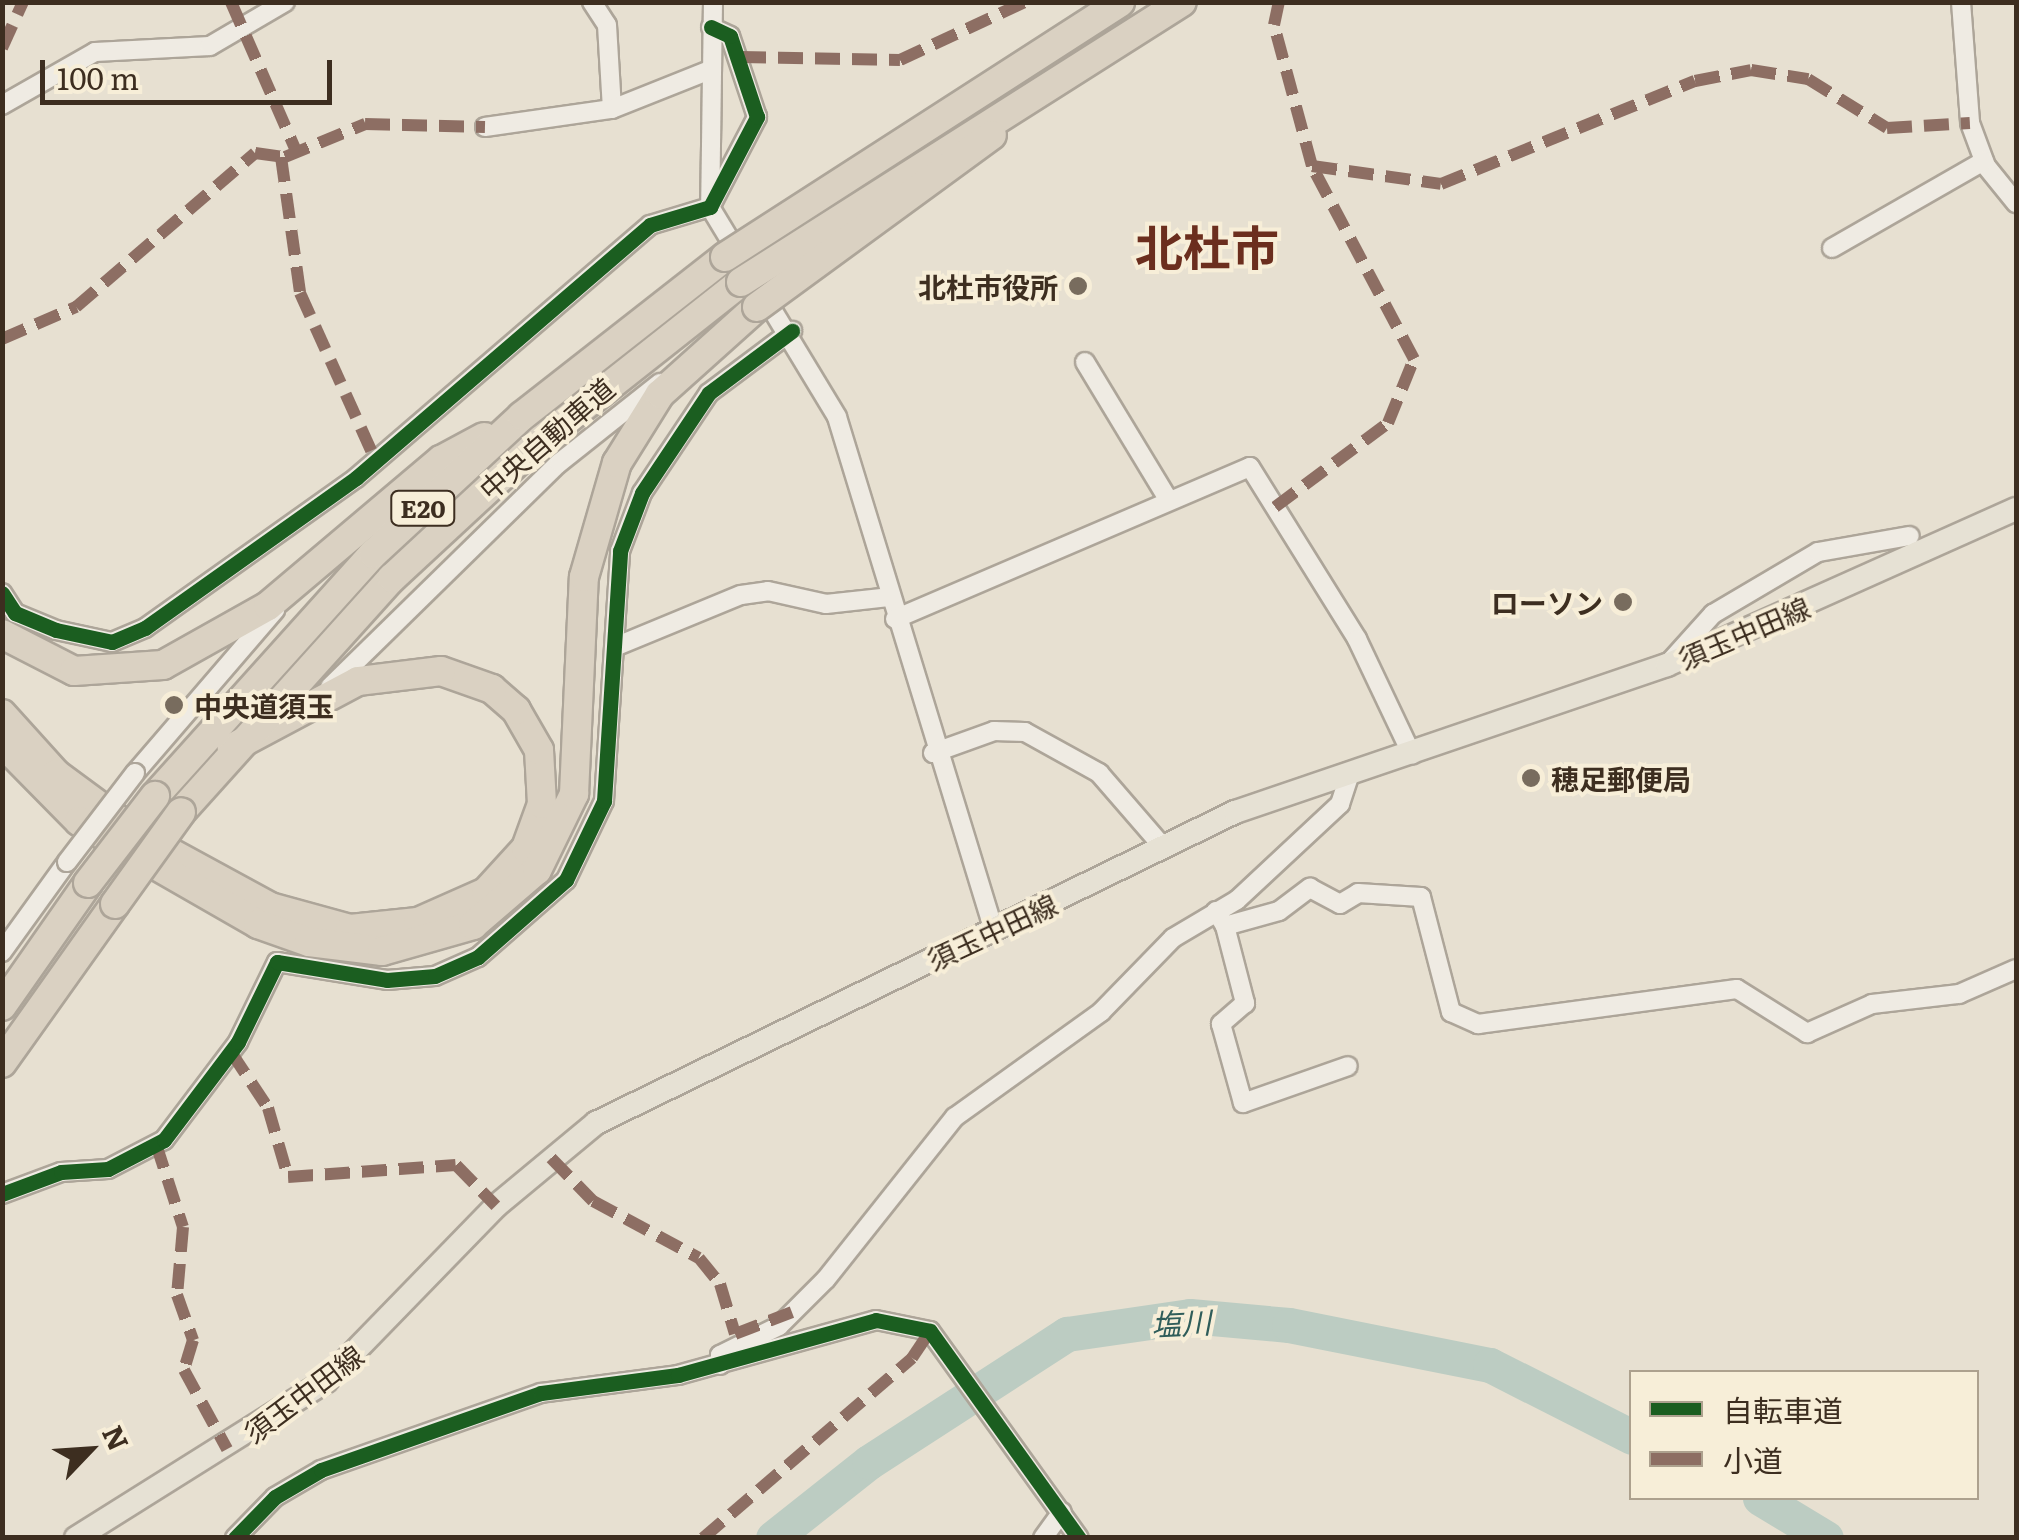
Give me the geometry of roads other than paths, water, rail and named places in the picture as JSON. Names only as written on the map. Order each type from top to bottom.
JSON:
[{"type":"highway","name":"中央自動車道","points":[[2,1006],[88,882],[155,796],[373,554],[522,416],[724,257],[1120,2]]},
{"type":"highway","name":"中央自動車道","points":[[2,1063],[181,812],[232,748],[472,503],[741,282],[1182,2]]},
{"type":"highway","points":[[2,744],[80,821],[258,924],[309,942],[382,951],[473,925],[527,882],[565,821],[580,757],[590,540],[633,433],[683,372],[758,307],[1121,38]]},
{"type":"highway","points":[[2,634],[74,671],[136,673],[224,635],[305,576],[441,460],[522,416]]},
{"type":"highway","points":[[2,714],[92,806],[227,887],[314,921],[384,928],[442,916],[486,892],[526,848],[542,804],[539,750],[492,689],[414,670],[318,700],[232,748]]},
{"type":"main road","name":"須玉中田線","points":[[76,1538],[326,1381],[496,1206],[596,1123],[1235,812],[1412,755],[1667,665],[2016,509]]},
{"type":"street","points":[[2,105],[94,52],[210,46],[285,2]]},
{"type":"street","points":[[592,2],[607,25],[612,109]]},
{"type":"street","points":[[714,2],[710,207],[792,331],[838,416],[932,753],[994,931]]},
{"type":"street","points":[[1961,2],[1970,124],[1984,161],[2016,203]]},
{"type":"street","points":[[2,593],[15,613],[56,630],[112,642],[145,628],[356,478],[650,225],[710,207],[757,117],[730,36],[711,27]]},
{"type":"street","points":[[485,127],[612,109],[710,70]]},
{"type":"street","points":[[1984,161],[2016,179]]},
{"type":"street","points":[[1832,248],[1984,161]]},
{"type":"street","points":[[2,1194],[61,1172],[108,1170],[164,1140],[238,1042],[277,962],[387,980],[435,976],[522,925],[566,880],[604,801],[617,646],[620,550],[659,462],[709,393],[792,331]]},
{"type":"street","points":[[1085,362],[1168,499]]},
{"type":"street","points":[[318,700],[560,463],[683,372]]},
{"type":"street","points":[[895,618],[1250,466],[1357,639],[1412,755]]},
{"type":"street","points":[[1667,665],[1698,626],[1818,552],[1910,536]]},
{"type":"street","points":[[2,952],[135,773],[305,576]]},
{"type":"street","points":[[617,646],[741,595],[768,591],[826,604],[890,597]]},
{"type":"street","points":[[932,753],[994,730],[1025,732],[1099,772],[1164,848]]},
{"type":"street","points":[[1221,919],[1340,804],[1349,776]]},
{"type":"street","points":[[720,1366],[720,1354],[779,1326],[826,1279],[955,1117],[1101,1012],[1173,938],[1221,919],[1279,911],[1310,888],[1340,904],[1358,892],[1421,897],[1451,1012],[1478,1024],[1737,989],[1806,1033],[1872,1004],[1959,994],[2016,969]]},
{"type":"street","points":[[1221,919],[1244,1003],[1221,1024],[1243,1103],[1348,1066]]},
{"type":"street","points":[[235,1538],[275,1497],[321,1470],[541,1394],[720,1366],[876,1320],[930,1332],[1050,1491],[1079,1538]]},
{"type":"street","points":[[1042,1538],[1062,1512]]},
{"type":"waterway","name":"塩川","points":[[773,1538],[869,1462],[1067,1334],[1190,1316],[1289,1325],[1490,1365],[1629,1435]]},
{"type":"waterway","name":"塩川","points":[[1763,1500],[1826,1538]]},
{"type":"place","name":"北杜市役所","points":[[1078,286]]},
{"type":"place","name":"ローソン","points":[[1623,602]]},
{"type":"place","name":"中央道須玉","points":[[174,705]]},
{"type":"place","name":"穂足郵便局","points":[[1531,778]]},
{"type":"district","name":"北杜市","points":[[1207,246]]}]
